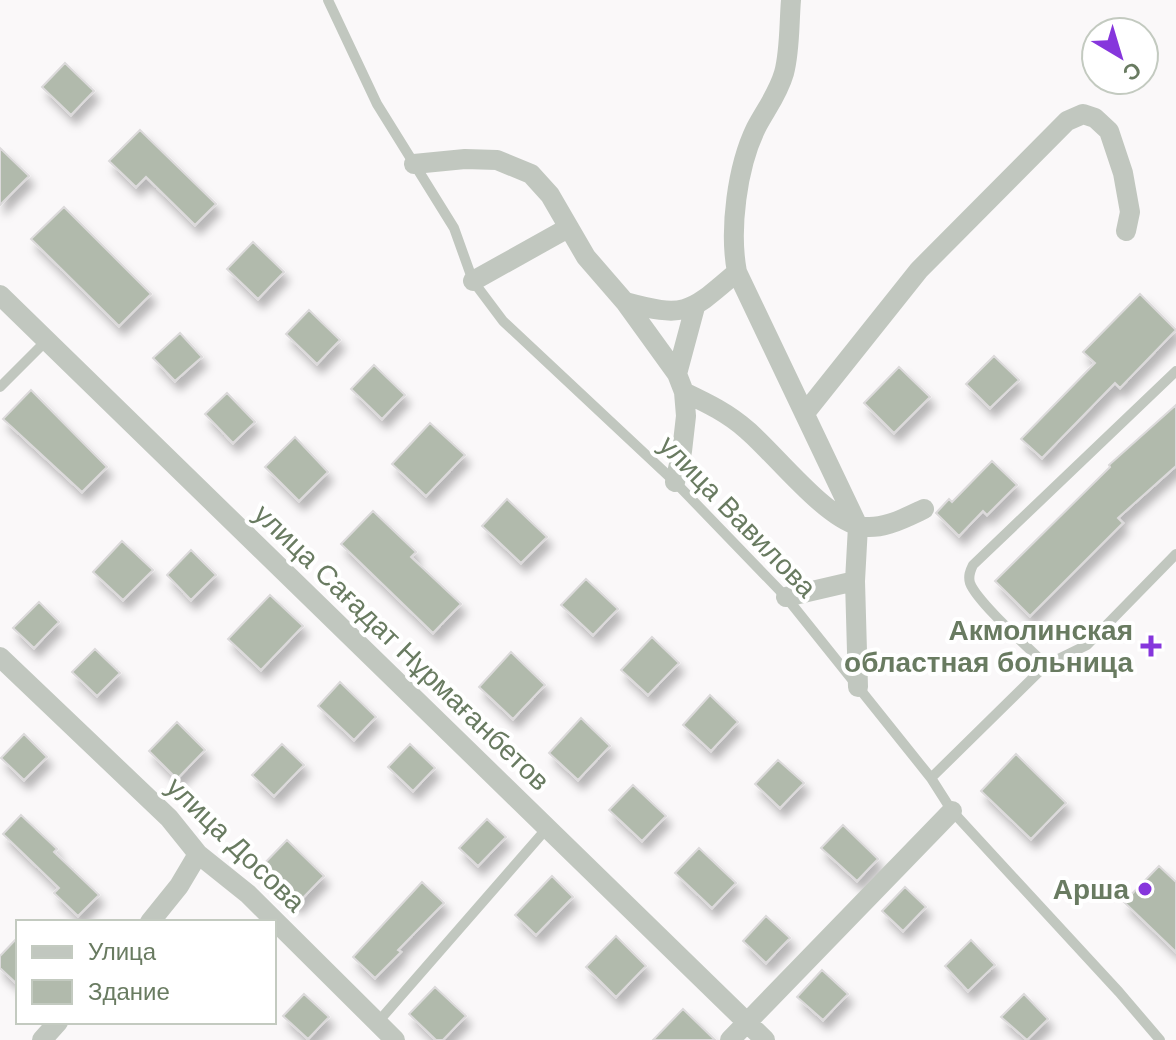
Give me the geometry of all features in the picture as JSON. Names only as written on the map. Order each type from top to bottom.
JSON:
[{"type":"street","points":[[791,0],[785,70],[776,97],[756,129],[741,166],[734,254],[737,272],[858,526],[855,581],[858,687]]},
{"type":"street","points":[[805,413],[919,270],[1067,121],[1083,114],[1095,118],[1109,131],[1123,173],[1130,212],[1126,231]]},
{"type":"street","points":[[414,164],[465,159],[497,160],[531,174],[550,195],[586,257],[625,302],[680,383],[748,431],[835,513],[858,526],[877,526],[902,520],[924,509]]},
{"type":"street","points":[[473,281],[568,228]]},
{"type":"street","points":[[625,302],[666,312],[682,311],[695,307],[737,272]]},
{"type":"street","name":"улица Сағадат Нұрмағанбетов","points":[[0,295],[765,1040]]},
{"type":"street","points":[[675,482],[686,416],[680,383],[695,307]]},
{"type":"street","points":[[786,597],[855,581]]},
{"type":"street","name":"улица Досова","points":[[0,657],[169,818],[198,854],[248,894],[274,920]]},
{"type":"street","points":[[730,1040],[952,811]]},
{"type":"street","points":[[152,920],[179,886],[198,854]]},
{"type":"street","name":"улица Досова","points":[[276,922],[395,1040]]},
{"type":"street","points":[[42,1040],[56,1024]]},
{"type":"lane","name":"улица Вавилова","points":[[328,0],[377,104],[454,228],[473,281],[503,321],[675,482],[786,597],[931,778],[952,811],[1160,1040]]},
{"type":"lane","points":[[0,387],[47,340]]},
{"type":"lane","points":[[1046,665],[982,600],[970,584],[970,571],[1176,371]]},
{"type":"lane","points":[[931,778],[1046,665],[1087,645],[1176,554]]},
{"type":"lane","points":[[378,1022],[548,827]]},
{"type":"building","points":[[65,63],[94,91],[71,115],[42,87]]},
{"type":"building","points":[[140,130],[216,204],[195,225],[146,177],[136,187],[109,161]]},
{"type":"building","points":[[0,148],[29,176],[0,205]]},
{"type":"building","points":[[64,207],[151,294],[119,326],[31,239]]},
{"type":"building","points":[[253,242],[284,272],[258,299],[227,269]]},
{"type":"building","points":[[1140,294],[1176,330],[1120,388],[1115,383],[1042,458],[1021,439],[1095,363],[1083,352]]},
{"type":"building","points":[[309,310],[340,340],[317,364],[286,334]]},
{"type":"building","points":[[180,333],[202,357],[175,381],[153,358]]},
{"type":"building","points":[[994,356],[1019,380],[990,408],[966,384]]},
{"type":"building","points":[[374,365],[405,395],[382,419],[351,389]]},
{"type":"building","points":[[899,367],[930,397],[894,433],[864,403]]},
{"type":"building","points":[[31,390],[107,467],[82,492],[3,419]]},
{"type":"building","points":[[227,393],[255,422],[233,443],[205,414]]},
{"type":"building","points":[[1176,405],[1176,466],[1118,518],[1123,523],[1030,616],[995,581],[1109,465]]},
{"type":"building","points":[[430,423],[465,455],[426,496],[392,464]]},
{"type":"building","points":[[295,437],[328,472],[299,501],[265,467]]},
{"type":"building","points":[[992,461],[1017,485],[987,515],[983,511],[959,536],[936,513],[949,499],[952,502]]},
{"type":"building","points":[[507,499],[547,537],[521,563],[482,526]]},
{"type":"building","points":[[373,511],[416,552],[411,557],[461,604],[433,633],[341,544]]},
{"type":"building","points":[[122,541],[153,570],[123,600],[93,572]]},
{"type":"building","points":[[191,550],[216,575],[191,600],[167,575]]},
{"type":"building","points":[[586,579],[618,609],[593,635],[561,605]]},
{"type":"building","points":[[270,595],[303,626],[261,670],[228,639]]},
{"type":"building","points":[[39,602],[59,622],[34,648],[13,628]]},
{"type":"building","points":[[652,637],[679,663],[648,695],[621,670]]},
{"type":"building","points":[[95,649],[120,673],[97,696],[72,672]]},
{"type":"building","points":[[511,652],[545,685],[513,719],[479,687]]},
{"type":"building","points":[[340,682],[376,717],[354,740],[318,706]]},
{"type":"building","points":[[710,695],[738,722],[711,751],[683,725]]},
{"type":"building","points":[[581,718],[610,746],[578,780],[549,753]]},
{"type":"building","points":[[177,722],[205,750],[177,779],[149,751]]},
{"type":"building","points":[[24,734],[47,757],[24,780],[1,758]]},
{"type":"building","points":[[282,744],[304,765],[274,796],[252,775]]},
{"type":"building","points":[[410,744],[435,768],[413,791],[388,767]]},
{"type":"building","points":[[1016,754],[1066,803],[1031,839],[981,791]]},
{"type":"building","points":[[778,760],[804,783],[780,808],[755,784]]},
{"type":"building","points":[[633,785],[666,816],[642,841],[609,810]]},
{"type":"building","points":[[21,815],[99,895],[78,916],[54,893],[59,888],[3,834]]},
{"type":"building","points":[[487,819],[506,837],[478,866],[459,848]]},
{"type":"building","points":[[843,825],[878,859],[857,881],[821,848]]},
{"type":"building","points":[[287,840],[324,876],[296,905],[259,869]]},
{"type":"building","points":[[699,848],[736,883],[712,908],[675,873]]},
{"type":"building","points":[[1159,866],[1176,882],[1176,952],[1124,902]]},
{"type":"building","points":[[552,876],[573,897],[536,935],[515,915]]},
{"type":"building","points":[[422,882],[444,903],[375,978],[353,957]]},
{"type":"building","points":[[905,887],[926,907],[903,931],[882,911]]},
{"type":"building","points":[[766,916],[790,938],[766,963],[743,941]]},
{"type":"building","points":[[616,936],[646,966],[616,997],[586,967]]},
{"type":"building","points":[[16,939],[16,983],[0,968],[0,956]]},
{"type":"building","points":[[971,940],[995,965],[968,991],[945,966]]},
{"type":"building","points":[[822,970],[848,994],[823,1020],[797,997]]},
{"type":"building","points":[[435,987],[466,1016],[443,1040],[436,1040],[409,1014]]},
{"type":"building","points":[[304,994],[329,1017],[308,1039],[283,1016]]},
{"type":"building","points":[[1024,994],[1048,1019],[1027,1040],[1001,1017]]},
{"type":"building","points":[[683,1009],[715,1040],[653,1040]]},
{"type":"place","name":"Акмолинская областная больница","points":[[1151,646]]},
{"type":"place","name":"Арша","points":[[1145,889]]}]
